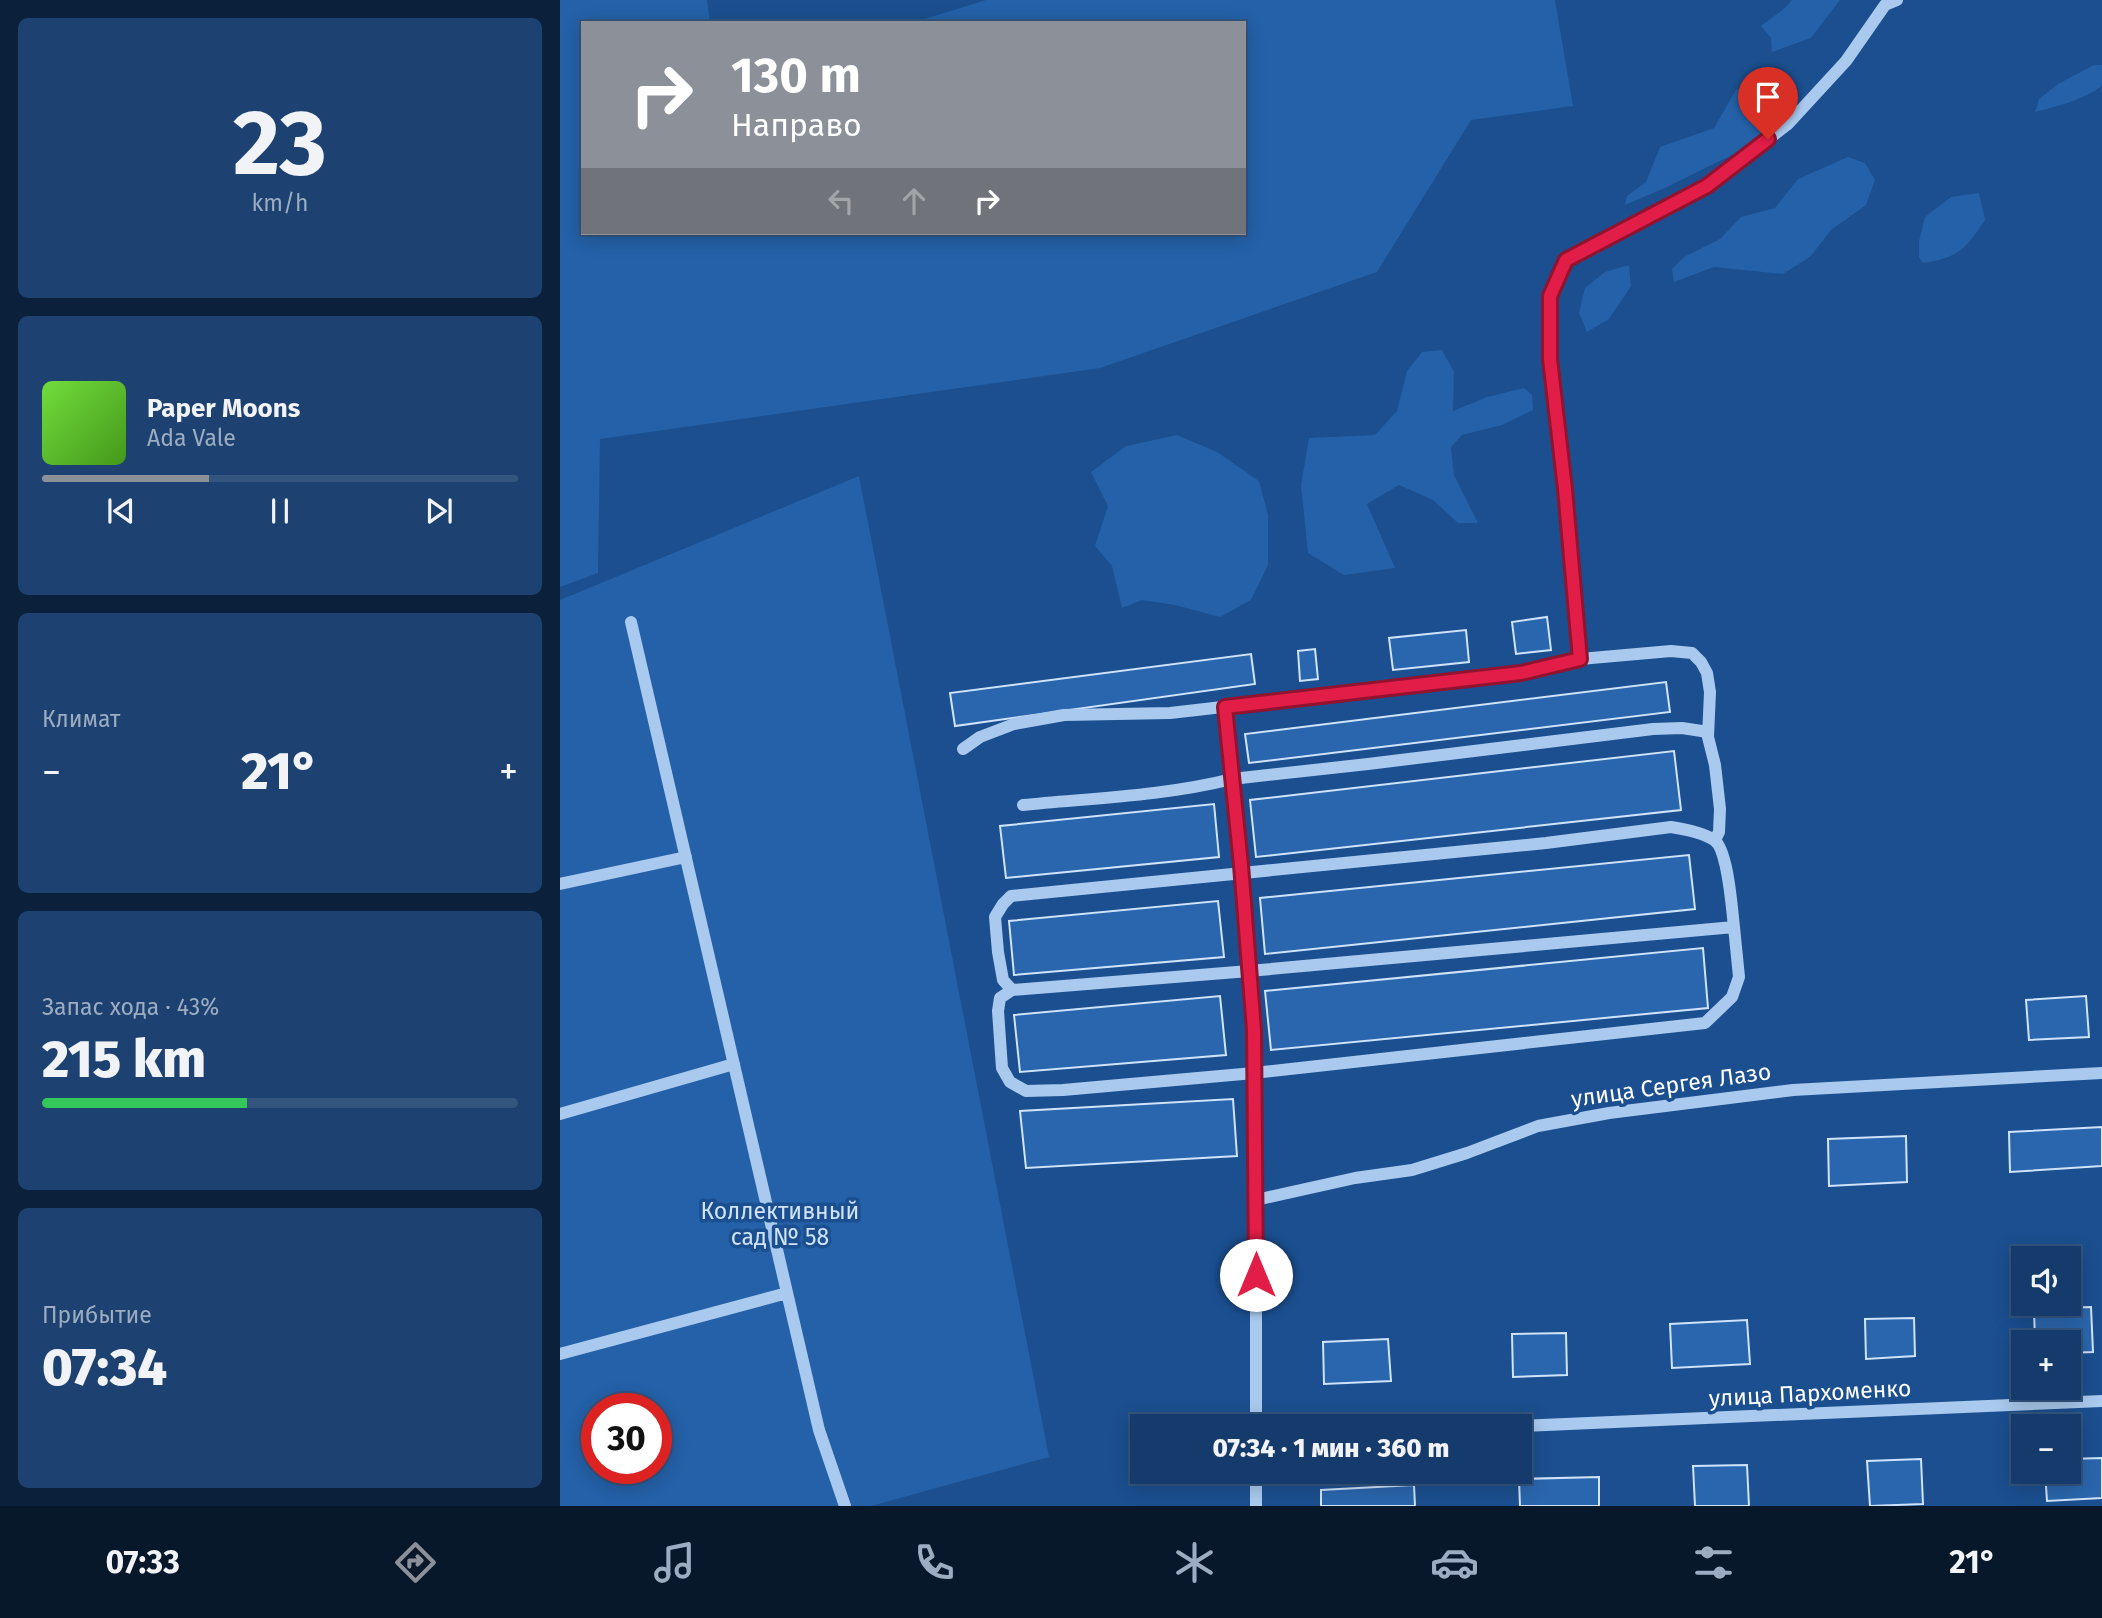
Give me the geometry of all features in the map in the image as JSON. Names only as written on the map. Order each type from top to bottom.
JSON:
[{"type":"street","points":[[1580,659],[1550,359],[1550,296],[1566,260],[1707,186],[1788,124],[1846,61],[1889,2]]},
{"type":"street","points":[[631,622],[819,1430],[845,1506]]},
{"type":"street","points":[[963,748],[980,737],[1014,724],[1064,715],[1170,713],[1521,673],[1580,659],[1671,651],[1692,653],[1707,673],[1710,692],[1708,732],[1720,809],[1719,832],[1715,841]]},
{"type":"street","points":[[1225,707],[1249,971],[1254,1073],[1256,1414]]},
{"type":"street","points":[[1023,805],[1157,792],[1232,779],[1653,729],[1682,728],[1708,732]]},
{"type":"street","points":[[1012,990],[1003,980],[995,917],[1011,896],[1532,844],[1671,827],[1686,829],[1715,841],[1720,847],[1727,874],[1734,927],[1739,977],[1732,997],[1704,1023],[1254,1073],[1063,1090],[1026,1091],[1010,1082],[1002,1068],[998,1011],[1000,998],[1012,990],[1734,927]]},
{"type":"street","points":[[560,884],[686,857]]},
{"type":"street","points":[[560,1114],[734,1064]]},
{"type":"street","name":"улица Сергея Лазо","points":[[1256,1200],[1354,1178],[1412,1170],[1538,1126],[1609,1113],[1793,1090],[2102,1073]]},
{"type":"street","points":[[560,1354],[787,1293]]},
{"type":"street","name":"улица Пархоменко","points":[[1532,1426],[2102,1401]]},
{"type":"street","points":[[1256,1484],[1256,1506]]},
{"type":"green space","points":[[560,0],[707,0],[710,21],[581,21],[581,235],[1246,235],[1246,21],[918,21],[986,0],[1555,0],[1573,106],[1471,120],[1377,272],[1100,368],[600,439],[598,573],[560,587]]},
{"type":"green space","points":[[1792,0],[1840,0],[1811,38],[1772,52],[1771,38],[1761,26]]},
{"type":"green space","points":[[2094,65],[2102,65],[2102,86],[2078,99],[2035,112],[2039,99],[2058,84]]},
{"type":"green space","points":[[1764,77],[1778,98],[1769,127],[1734,154],[1625,205],[1627,196],[1646,182],[1660,147],[1714,128],[1736,90]]},
{"type":"green space","points":[[1848,157],[1865,163],[1875,180],[1866,205],[1831,230],[1811,256],[1783,274],[1714,267],[1674,282],[1672,269],[1684,257],[1720,239],[1741,217],[1775,208],[1798,179]]},
{"type":"green space","points":[[1979,193],[1985,220],[1972,238],[1953,255],[1923,263],[1919,257],[1919,241],[1925,217],[1951,197]]},
{"type":"green space","points":[[1629,265],[1631,286],[1609,319],[1587,332],[1579,313],[1585,288],[1605,272]]},
{"type":"green space","points":[[1442,350],[1454,372],[1453,411],[1487,397],[1524,388],[1532,395],[1533,410],[1502,425],[1462,435],[1451,447],[1454,475],[1478,523],[1458,523],[1433,500],[1399,485],[1367,504],[1395,568],[1344,575],[1308,553],[1301,485],[1309,438],[1375,435],[1397,411],[1407,371],[1422,352]]},
{"type":"green space","points":[[1177,435],[1217,452],[1259,481],[1268,515],[1268,565],[1251,600],[1220,617],[1175,605],[1142,600],[1122,608],[1112,566],[1095,546],[1108,506],[1091,472],[1126,446]]},
{"type":"green space","name":"Коллективный сад № 58","points":[[859,476],[1049,1457],[871,1506],[560,1506],[560,600]]},
{"type":"building","points":[[1547,617],[1551,650],[1516,654],[1512,622]]},
{"type":"building","points":[[1466,630],[1469,662],[1393,670],[1389,638]]},
{"type":"building","points":[[1315,649],[1318,679],[1300,681],[1298,651]]},
{"type":"building","points":[[1251,654],[1255,684],[955,726],[950,693]]},
{"type":"building","points":[[1666,682],[1670,712],[1249,763],[1245,734]]},
{"type":"building","points":[[1674,751],[1681,810],[1256,857],[1250,800]]},
{"type":"building","points":[[1214,804],[1219,857],[1006,878],[1000,826]]},
{"type":"building","points":[[1689,855],[1695,909],[1265,954],[1260,898]]},
{"type":"building","points":[[1218,901],[1224,957],[1014,975],[1009,921]]},
{"type":"building","points":[[1703,948],[1708,1008],[1271,1050],[1265,991]]},
{"type":"building","points":[[1220,996],[1226,1055],[1020,1072],[1014,1015]]},
{"type":"building","points":[[2086,996],[2089,1037],[2029,1040],[2026,1000]]},
{"type":"building","points":[[1233,1099],[1237,1156],[1026,1168],[1020,1111]]},
{"type":"building","points":[[2102,1127],[2102,1166],[2010,1172],[2009,1132]]},
{"type":"building","points":[[1906,1136],[1907,1182],[1829,1186],[1828,1139]]},
{"type":"building","points":[[2081,1307],[2091,1307],[2093,1352],[2081,1352],[2081,1330],[2035,1330],[2034,1316],[2081,1316]]},
{"type":"building","points":[[1914,1318],[1915,1356],[1866,1359],[1865,1319]]},
{"type":"building","points":[[1747,1320],[1750,1364],[1672,1368],[1670,1324]]},
{"type":"building","points":[[1566,1333],[1567,1375],[1513,1377],[1512,1334]]},
{"type":"building","points":[[1388,1339],[1391,1381],[1324,1384],[1323,1342]]},
{"type":"building","points":[[2102,1458],[2102,1498],[2047,1501],[2046,1484],[2081,1484],[2081,1459]]},
{"type":"building","points":[[1921,1459],[1923,1504],[1870,1506],[1867,1461]]},
{"type":"building","points":[[1747,1465],[1749,1506],[1695,1506],[1693,1466]]},
{"type":"building","points":[[1599,1477],[1599,1506],[1520,1506],[1519,1484],[1532,1484],[1532,1479]]},
{"type":"building","points":[[1414,1485],[1415,1506],[1321,1506],[1321,1490]]},
{"type":"route","points":[[1256,1275],[1254,1030],[1225,707],[1521,673],[1580,659],[1550,359],[1550,296],[1566,260],[1707,186],[1768,139]]}]
